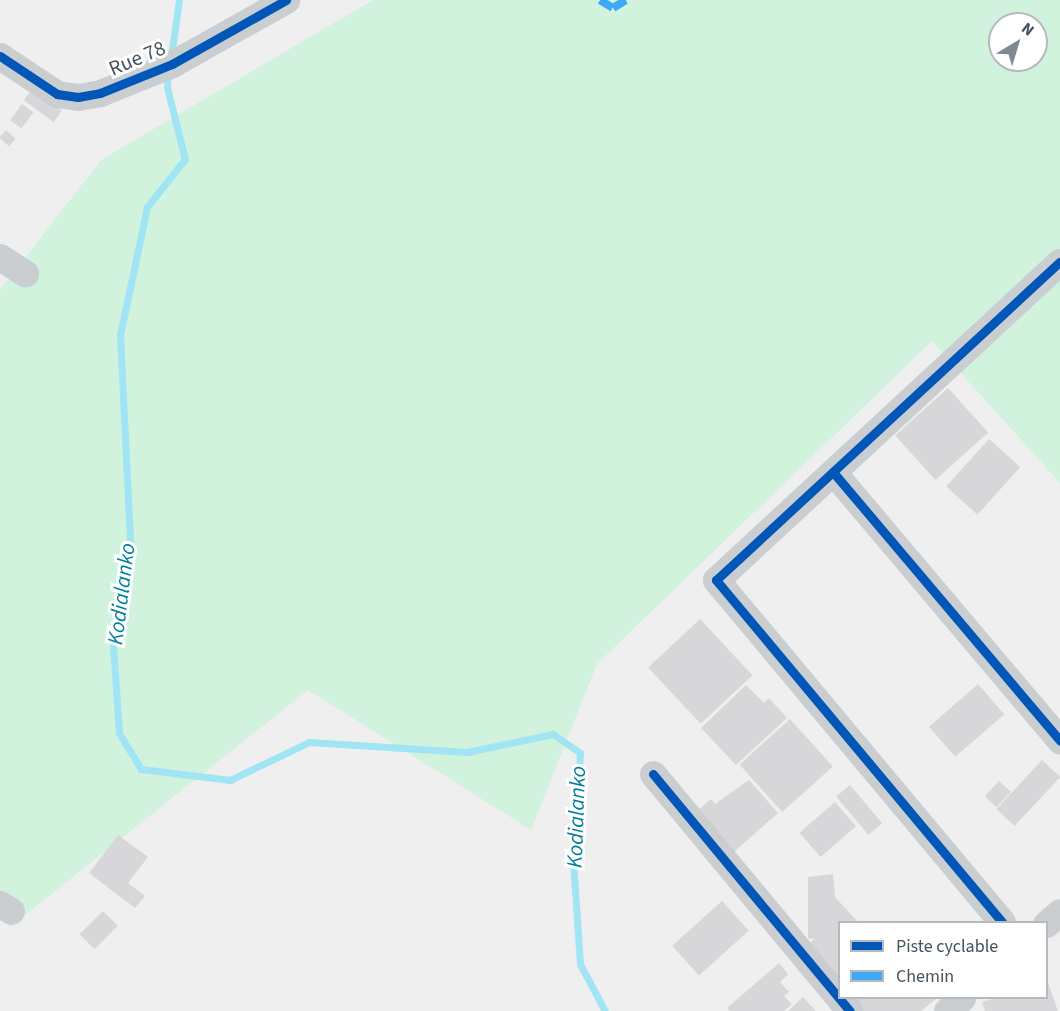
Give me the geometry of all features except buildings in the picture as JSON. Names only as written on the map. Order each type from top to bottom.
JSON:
[{"type":"street","name":"Rue 78","points":[[0,56],[57,94],[78,97],[134,80],[172,64],[286,0]]},
{"type":"street","points":[[0,257],[25,273]]},
{"type":"street","points":[[1001,921],[716,580],[1060,262]]},
{"type":"street","points":[[833,472],[1060,741]]},
{"type":"street","points":[[653,774],[838,997]]},
{"type":"street","points":[[1048,923],[1060,912]]},
{"type":"street","points":[[840,999],[850,1011]]},
{"type":"street","points":[[947,1011],[961,999]]},
{"type":"green space","points":[[373,0],[1060,0],[1060,483],[932,341],[597,664],[531,830],[308,690],[10,927],[0,917],[0,290],[101,160]]},
{"type":"waterway","name":"Kodialanko","points":[[171,57],[179,0]]},
{"type":"waterway","name":"Kodialanko","points":[[168,74],[167,87],[185,159],[147,207],[120,335],[131,559],[113,645],[119,733],[141,769],[230,780],[309,742],[467,752],[553,734],[580,753],[573,861],[580,964],[605,1011]]},
{"type":"marked path","points":[[600,0],[613,8],[626,0]]},
{"type":"cycle path","points":[[0,56],[57,94],[78,97],[100,93],[172,64],[286,0]]},
{"type":"cycle path","points":[[1001,921],[716,580],[1060,262]]},
{"type":"cycle path","points":[[833,472],[1060,741]]},
{"type":"cycle path","points":[[653,774],[838,997]]},
{"type":"cycle path","points":[[840,999],[850,1011]]}]
